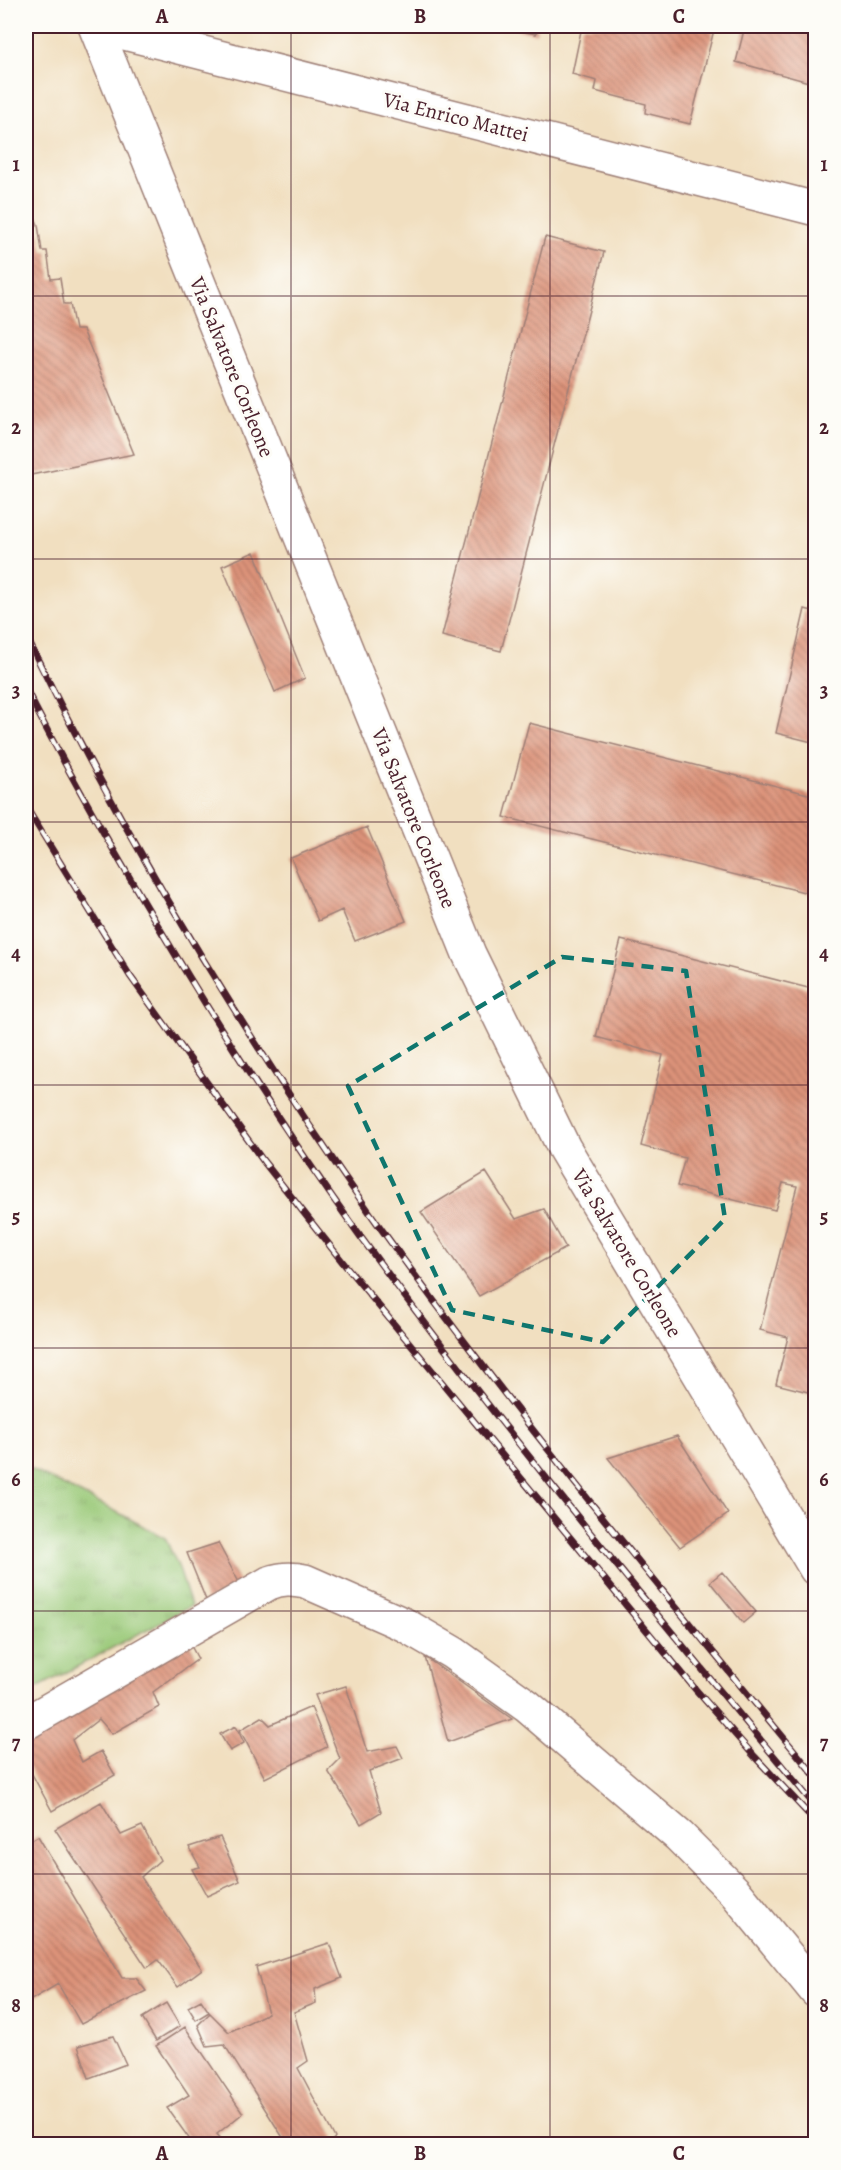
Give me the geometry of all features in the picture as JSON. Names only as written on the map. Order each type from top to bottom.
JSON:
[{"type":"street","name":"Via Enrico Mattei","points":[[96,26],[816,209]]},
{"type":"street","name":"Via Salvatore Corleone","points":[[96,26],[469,954],[564,1148],[816,1569]]},
{"type":"street","points":[[26,1723],[269,1583],[293,1578],[305,1581],[414,1630],[453,1653],[536,1713],[679,1836],[735,1892],[816,1991]]},
{"type":"highlighted area","points":[[562,957],[686,971],[725,1219],[603,1342],[452,1310],[348,1086]]},
{"type":"green space","points":[[26,1467],[165,1538],[178,1566],[191,1606],[26,1694]]},
{"type":"building","points":[[500,26],[538,26],[536,34]]},
{"type":"building","points":[[582,26],[715,26],[690,124],[645,113],[646,104],[595,91],[597,81],[572,74]]},
{"type":"building","points":[[745,26],[816,26],[816,84],[736,62]]},
{"type":"building","points":[[26,194],[38,225],[42,251],[47,251],[51,279],[60,278],[64,304],[70,304],[75,330],[83,330],[134,454],[26,476]]},
{"type":"building","points":[[545,237],[604,252],[501,651],[442,636]]},
{"type":"building","points":[[254,552],[305,678],[275,692],[222,566]]},
{"type":"building","points":[[805,609],[816,612],[816,743],[776,733]]},
{"type":"building","points":[[529,723],[816,796],[816,895],[504,817]]},
{"type":"building","points":[[367,827],[406,921],[355,941],[342,910],[318,921],[291,858]]},
{"type":"building","points":[[621,940],[816,990],[816,1394],[776,1384],[788,1337],[760,1330],[797,1186],[783,1183],[775,1210],[677,1186],[685,1158],[641,1146],[663,1055],[596,1037]]},
{"type":"building","points":[[486,1172],[516,1219],[544,1209],[566,1248],[479,1296],[421,1212]]},
{"type":"building","points":[[677,1436],[728,1514],[680,1547],[608,1458]]},
{"type":"building","points":[[218,1543],[241,1586],[206,1600],[187,1553]]},
{"type":"building","points":[[722,1572],[756,1612],[743,1623],[710,1582]]},
{"type":"building","points":[[189,1642],[198,1659],[153,1692],[159,1707],[112,1734],[99,1719],[72,1740],[82,1762],[101,1751],[115,1775],[52,1811],[26,1763],[26,1736]]},
{"type":"building","points":[[425,1657],[512,1719],[448,1742]]},
{"type":"building","points":[[346,1686],[367,1752],[397,1746],[403,1758],[369,1771],[381,1812],[361,1824],[328,1771],[340,1759],[315,1695]]},
{"type":"building","points":[[311,1707],[327,1747],[265,1778],[240,1730],[262,1717],[270,1725]]},
{"type":"building","points":[[236,1726],[244,1743],[230,1751],[220,1734]]},
{"type":"building","points":[[101,1802],[121,1835],[142,1826],[160,1860],[141,1877],[202,1969],[178,1987],[158,1960],[147,1968],[55,1829]]},
{"type":"building","points":[[38,1836],[122,1978],[136,1978],[146,1991],[81,2024],[58,1984],[26,2003],[26,1937],[30,1933],[26,1927],[26,1843]]},
{"type":"building","points":[[220,1837],[240,1881],[207,1896],[192,1869],[200,1867],[189,1847]]},
{"type":"building","points":[[329,1943],[342,1978],[315,1989],[316,2003],[294,2012],[308,2061],[298,2068],[335,2138],[327,2144],[287,2144],[224,2044],[207,2046],[198,2025],[210,2013],[229,2032],[268,2013],[256,1967]]},
{"type":"building","points":[[201,2000],[209,2012],[196,2020],[188,2007]]},
{"type":"building","points":[[166,2003],[180,2026],[156,2041],[142,2018]]},
{"type":"building","points":[[185,2027],[243,2113],[217,2134],[225,2144],[193,2144],[167,2108],[189,2095],[156,2046]]},
{"type":"building","points":[[113,2036],[126,2064],[89,2078],[78,2046]]},
{"type":"railway","points":[[26,636],[104,788],[146,863],[234,1010],[328,1153],[482,1365],[647,1572],[816,1777]]},
{"type":"railway","points":[[26,689],[89,808],[181,964],[306,1160],[470,1382],[816,1807]]},
{"type":"railway","points":[[26,807],[130,976],[264,1162],[345,1265],[696,1690],[816,1822]]}]
